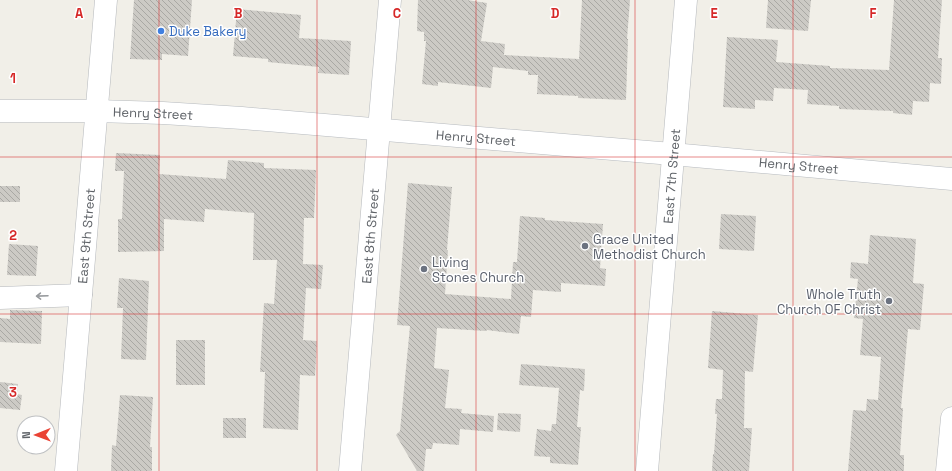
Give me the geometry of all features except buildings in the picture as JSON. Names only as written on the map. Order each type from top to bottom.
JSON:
[{"type":"street","name":"East 9th Street","points":[[66,471],[106,0]]},
{"type":"street","name":"East 8th Street","points":[[350,471],[390,0]]},
{"type":"street","name":"East 7th Street","points":[[647,471],[672,154],[686,0]]},
{"type":"street","name":"Henry Street","points":[[0,111],[96,111],[163,113],[242,118],[672,154],[952,180]]},
{"type":"street","points":[[0,298],[81,295]]},
{"type":"street","points":[[947,471],[952,418]]},
{"type":"place","name":"Duke Bakery","points":[[161,31]]},
{"type":"place","name":"Grace United Methodist Church","points":[[585,246]]},
{"type":"place","name":"Living Stones Church","points":[[424,269]]},
{"type":"place","name":"Whole Truth Church OF Christ","points":[[889,301]]}]
